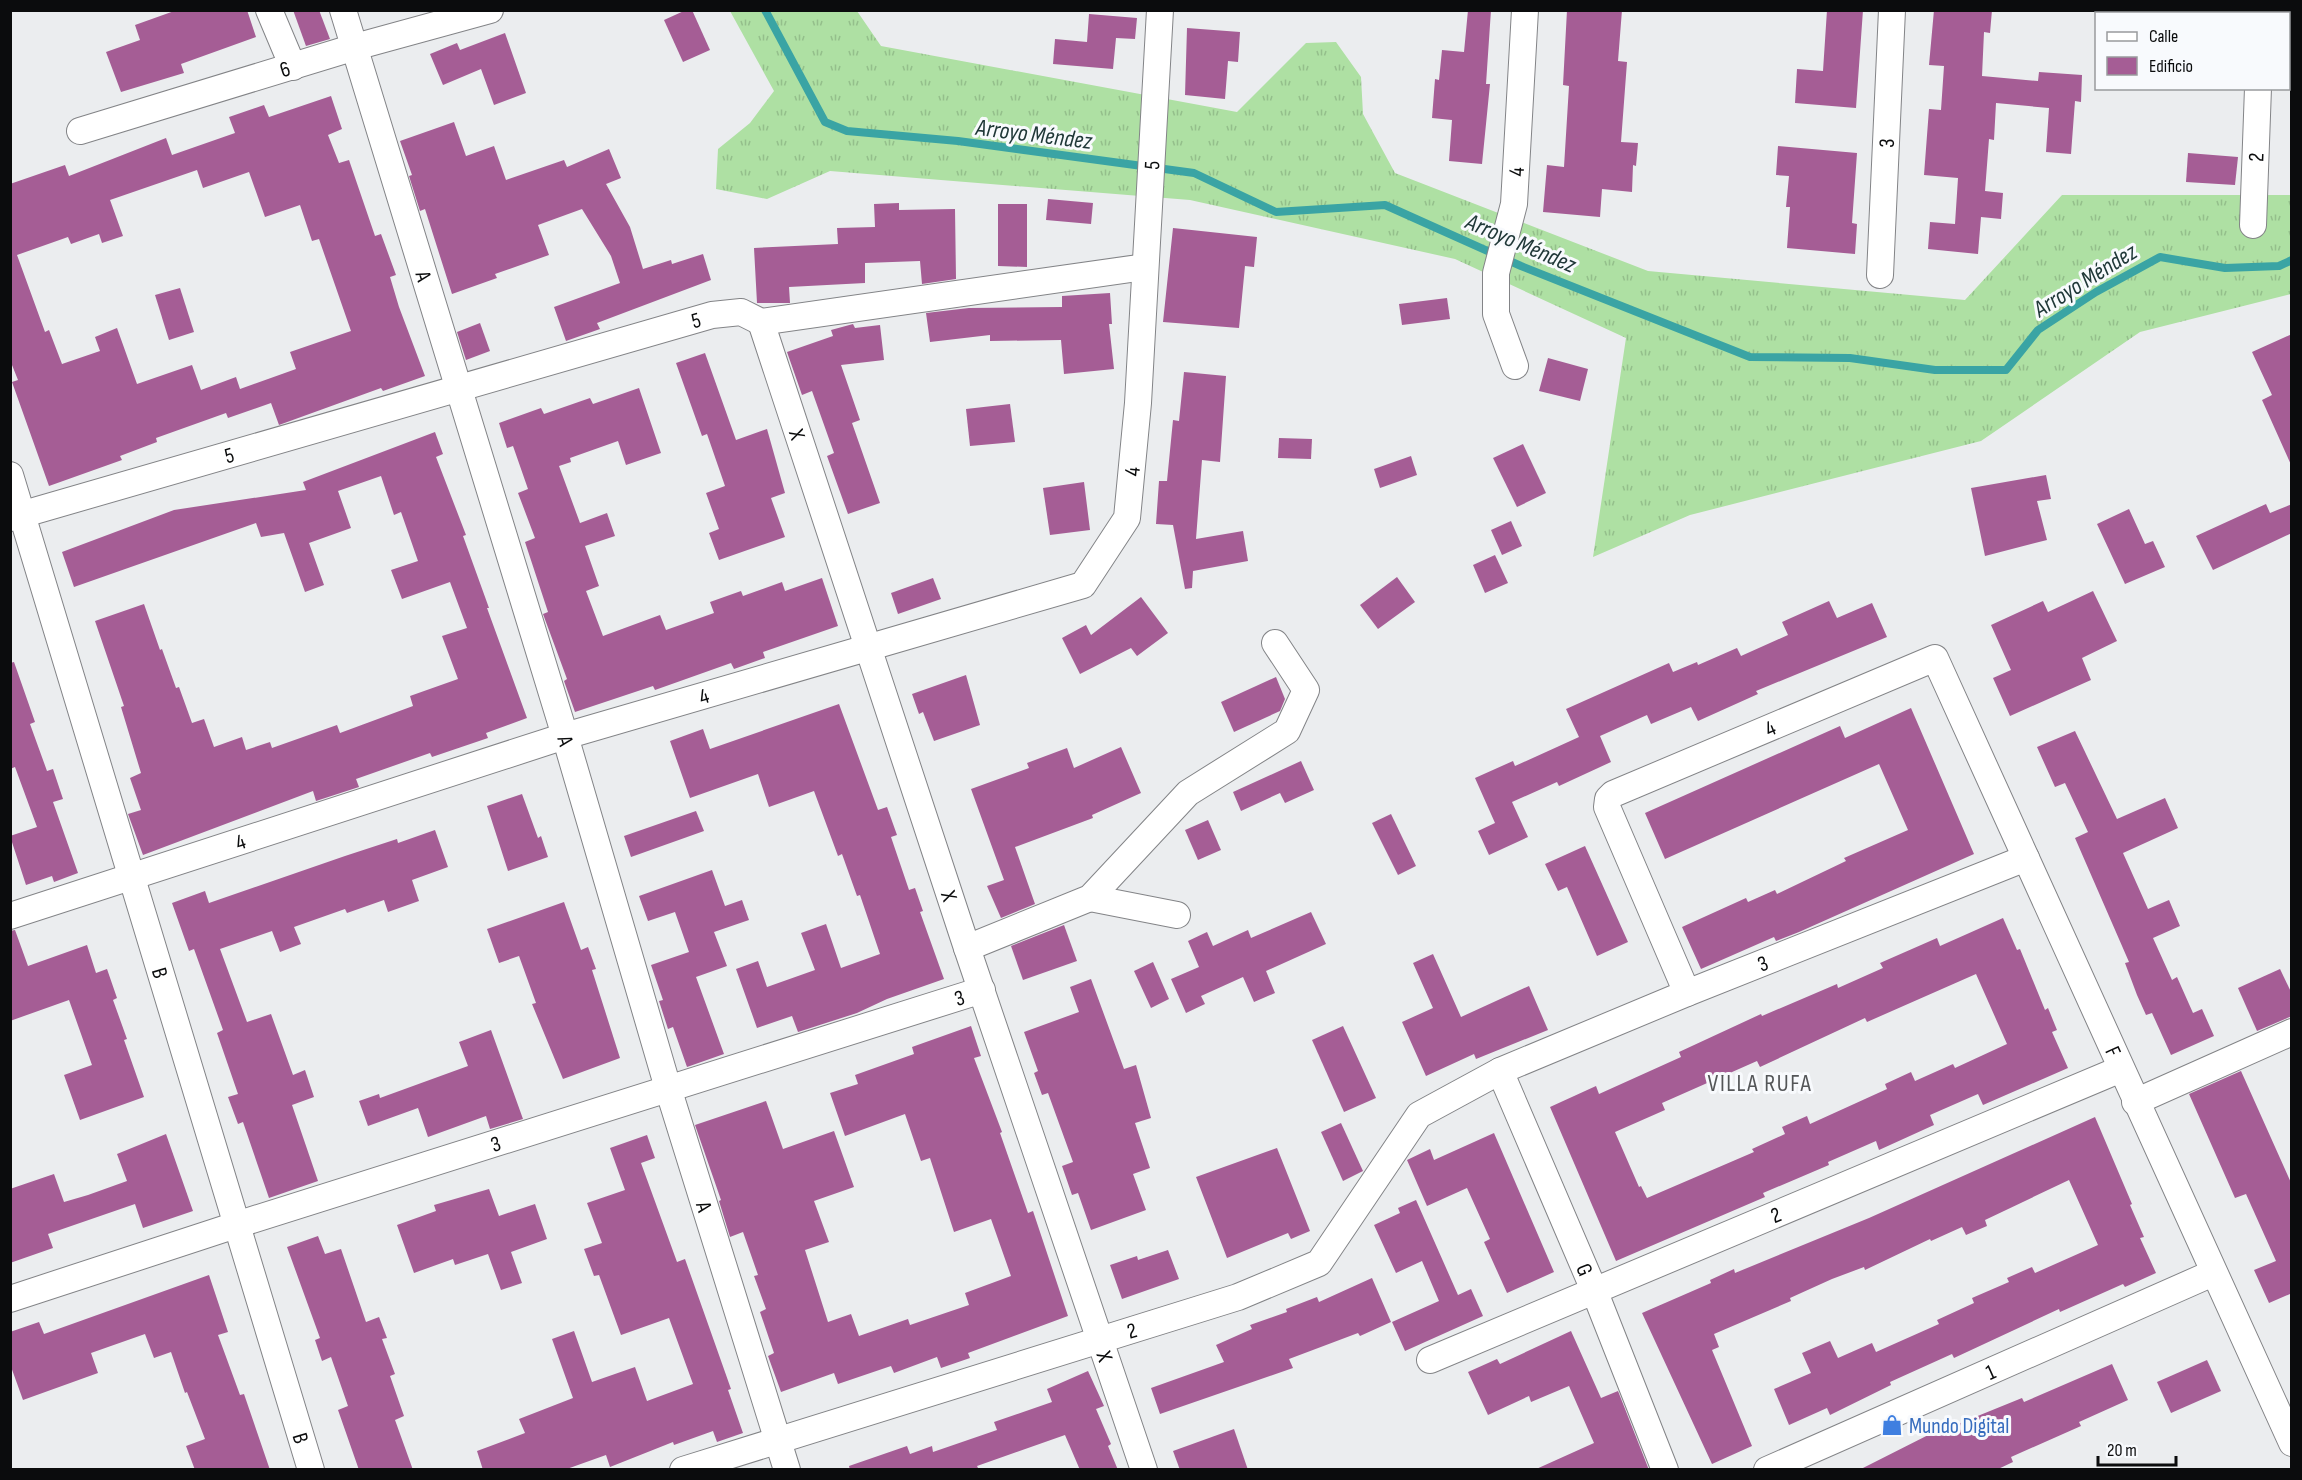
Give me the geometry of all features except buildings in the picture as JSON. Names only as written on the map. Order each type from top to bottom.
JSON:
[{"type":"street","points":[[269,10],[293,67]]},
{"type":"street","name":"A","points":[[343,10],[565,736],[668,1088],[787,1470]]},
{"type":"street","name":"6","points":[[80,131],[355,47],[490,10]]},
{"type":"street","name":"5","points":[[16,516],[712,315],[741,312],[761,322],[1145,267],[1160,10]]},
{"type":"street","name":"4","points":[[1515,366],[1496,314],[1496,273],[1514,204],[1525,10]]},
{"type":"street","name":"3","points":[[1880,275],[1893,10]]},
{"type":"street","name":"2","points":[[2253,225],[2258,90]]},
{"type":"street","name":"4","points":[[10,916],[565,736],[1083,585],[1127,518],[1138,403],[1145,267]]},
{"type":"street","name":"X","points":[[761,322],[866,647],[1144,1470]]},
{"type":"street","name":"B","points":[[10,476],[16,516],[131,878],[311,1470]]},
{"type":"street","points":[[967,948],[1090,898],[1188,793],[1287,731],[1306,690],[1275,643]]},
{"type":"street","name":"4","points":[[1687,993],[1607,807],[1608,799],[1613,794],[1935,658]]},
{"type":"street","name":"F","points":[[1935,658],[2292,1443]]},
{"type":"street","name":"3","points":[[1500,1071],[1687,993],[2026,858]]},
{"type":"street","points":[[1090,898],[1177,915]]},
{"type":"street","name":"3","points":[[10,1299],[236,1225],[982,990]]},
{"type":"street","points":[[2135,1102],[2292,1032]]},
{"type":"street","name":"2","points":[[1430,1360],[2121,1069]]},
{"type":"street","name":"2","points":[[683,1470],[778,1438],[1238,1297],[1319,1263],[1419,1115],[1500,1071]]},
{"type":"street","name":"G","points":[[1500,1071],[1594,1290],[1665,1470]]},
{"type":"street","name":"1","points":[[1767,1470],[2213,1273]]},
{"type":"green space","points":[[730,11],[857,11],[881,46],[1237,112],[1306,43],[1336,42],[1361,77],[1363,114],[1395,173],[1648,271],[1965,300],[2062,195],[2291,195],[2291,294],[2140,332],[1981,441],[1690,515],[1593,557],[1626,338],[1455,259],[1190,200],[830,171],[767,199],[716,189],[718,149],[750,123],[774,91]]},
{"type":"waterway","name":"Arroyo Méndez","points":[[765,10],[825,122],[847,131],[958,141],[1194,173],[1276,212],[1385,205],[1521,266],[1750,357],[1850,358],[1935,370],[2006,370],[2038,330],[2096,292],[2160,257],[2225,268],[2279,266],[2292,260]]},
{"type":"place","name":"Mundo Digital","points":[[1892,1425]]},
{"type":"district","name":"VILLA RUFA","points":[[1760,1083]]}]
